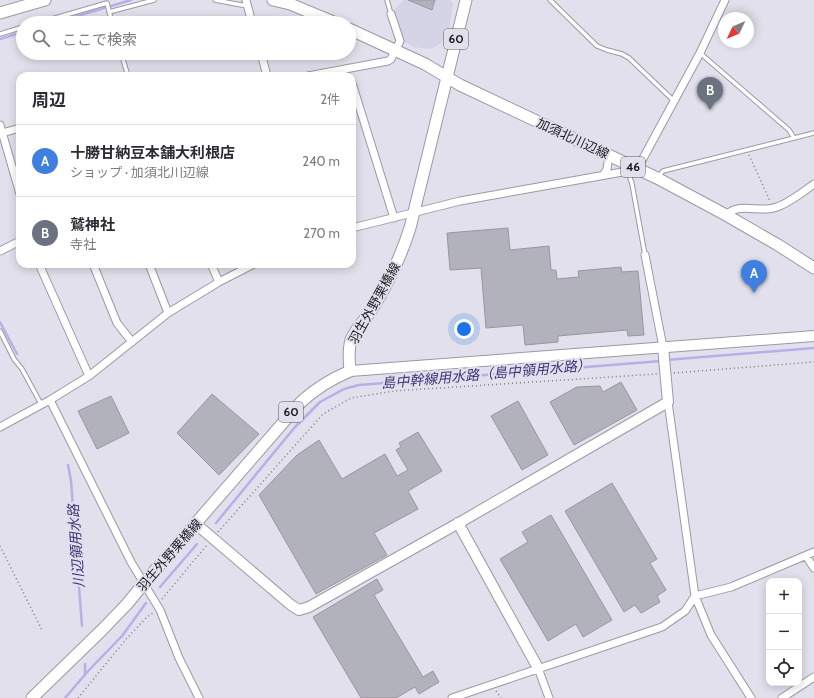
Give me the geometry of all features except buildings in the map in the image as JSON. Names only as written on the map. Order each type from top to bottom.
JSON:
[{"type":"main road","points":[[0,14],[44,0]]},
{"type":"main road","points":[[273,0],[290,4],[319,16]]},
{"type":"main road","name":"羽生外野栗橋線","points":[[32,698],[127,604],[301,402],[316,388],[350,371],[349,358],[351,339],[371,310],[397,264],[407,236],[414,213],[466,0]]},
{"type":"main road","name":"加須北川辺線","points":[[356,32],[424,64],[460,85],[609,155],[632,170],[658,178],[726,215],[814,268]]},
{"type":"street","points":[[356,227],[460,201],[632,170],[640,164],[700,53],[725,0]]},
{"type":"street","points":[[246,3],[250,16]]},
{"type":"street","points":[[349,72],[388,62],[391,59],[400,38],[391,14]]},
{"type":"street","points":[[263,60],[266,72]]},
{"type":"street","points":[[356,96],[394,218]]},
{"type":"street","points":[[0,125],[16,180]]},
{"type":"street","points":[[2,133],[16,129]]},
{"type":"street","points":[[604,174],[607,169],[609,155]]},
{"type":"street","points":[[726,215],[732,209],[738,208],[768,209],[777,207],[814,184]]},
{"type":"street","points":[[0,251],[16,243]]},
{"type":"street","points":[[644,255],[663,348],[668,402],[695,596],[711,635],[751,698]]},
{"type":"street","points":[[41,268],[89,376]]},
{"type":"street","points":[[95,268],[117,322],[132,342]]},
{"type":"street","points":[[151,268],[168,313]]},
{"type":"street","points":[[213,268],[219,282]]},
{"type":"street","points":[[0,427],[50,400],[89,376],[168,313],[219,282],[246,268]]},
{"type":"street","points":[[350,371],[814,336]]},
{"type":"street","points":[[50,400],[131,562],[158,607],[178,658],[199,698]]},
{"type":"street","points":[[196,524],[290,605],[299,610],[309,608],[668,402]]},
{"type":"street","points":[[458,523],[538,668],[549,698]]},
{"type":"street","points":[[452,698],[662,627],[685,611],[695,596],[731,587],[814,552]]},
{"type":"street","points":[[806,556],[814,568]]},
{"type":"street","points":[[782,698],[814,677]]},
{"type":"lane","points":[[108,9],[154,0]]},
{"type":"lane","points":[[215,0],[246,3]]},
{"type":"lane","points":[[387,0],[391,14]]},
{"type":"lane","points":[[550,0],[597,46],[622,54],[629,58],[674,101]]},
{"type":"lane","points":[[62,16],[106,3],[110,16]]},
{"type":"lane","points":[[0,34],[16,29]]},
{"type":"lane","points":[[700,53],[789,130],[794,138]]},
{"type":"lane","points":[[123,60],[127,72]]},
{"type":"lane","points":[[658,178],[664,172],[814,133]]},
{"type":"lane","points":[[632,170],[632,184],[644,255]]},
{"type":"lane","points":[[0,331],[14,359],[22,369],[41,404]]},
{"type":"path","points":[[747,150],[773,208]]},
{"type":"path","points":[[78,698],[132,633],[158,607],[162,600],[213,538],[323,414],[352,398],[394,391],[665,374],[814,362]]},
{"type":"path","points":[[0,546],[42,630]]},
{"type":"shaded area","points":[[403,0],[450,0],[453,3],[449,28],[447,28],[444,39],[440,44],[433,48],[425,49],[416,48],[404,42],[394,10]]},
{"type":"waterway","points":[[77,16],[131,0]]},
{"type":"waterway","points":[[0,39],[16,34]]},
{"type":"waterway","name":"川辺領用水路","points":[[0,322],[17,354]]},
{"type":"waterway","name":"島中幹線用水路（島中領用水路）","points":[[666,360],[814,348]]},
{"type":"waterway","name":"島中幹線用水路（島中領用水路）","points":[[216,523],[295,427],[320,402],[344,389],[359,385],[661,361]]},
{"type":"waterway","name":"川辺領用水路","points":[[68,465],[71,481],[82,626]]},
{"type":"waterway","name":"島中幹線用水路（島中領用水路）","points":[[160,587],[197,544]]},
{"type":"waterway","name":"島中幹線用水路（島中領用水路）","points":[[65,698],[89,670],[122,636],[146,603]]},
{"type":"waterway","name":"川辺領用水路","points":[[85,664],[85,674]]},
{"type":"place","name":"鷲神社","points":[[710,110]]},
{"type":"place","name":"十勝甘納豆本舗大利根店","points":[[754,293]]}]
